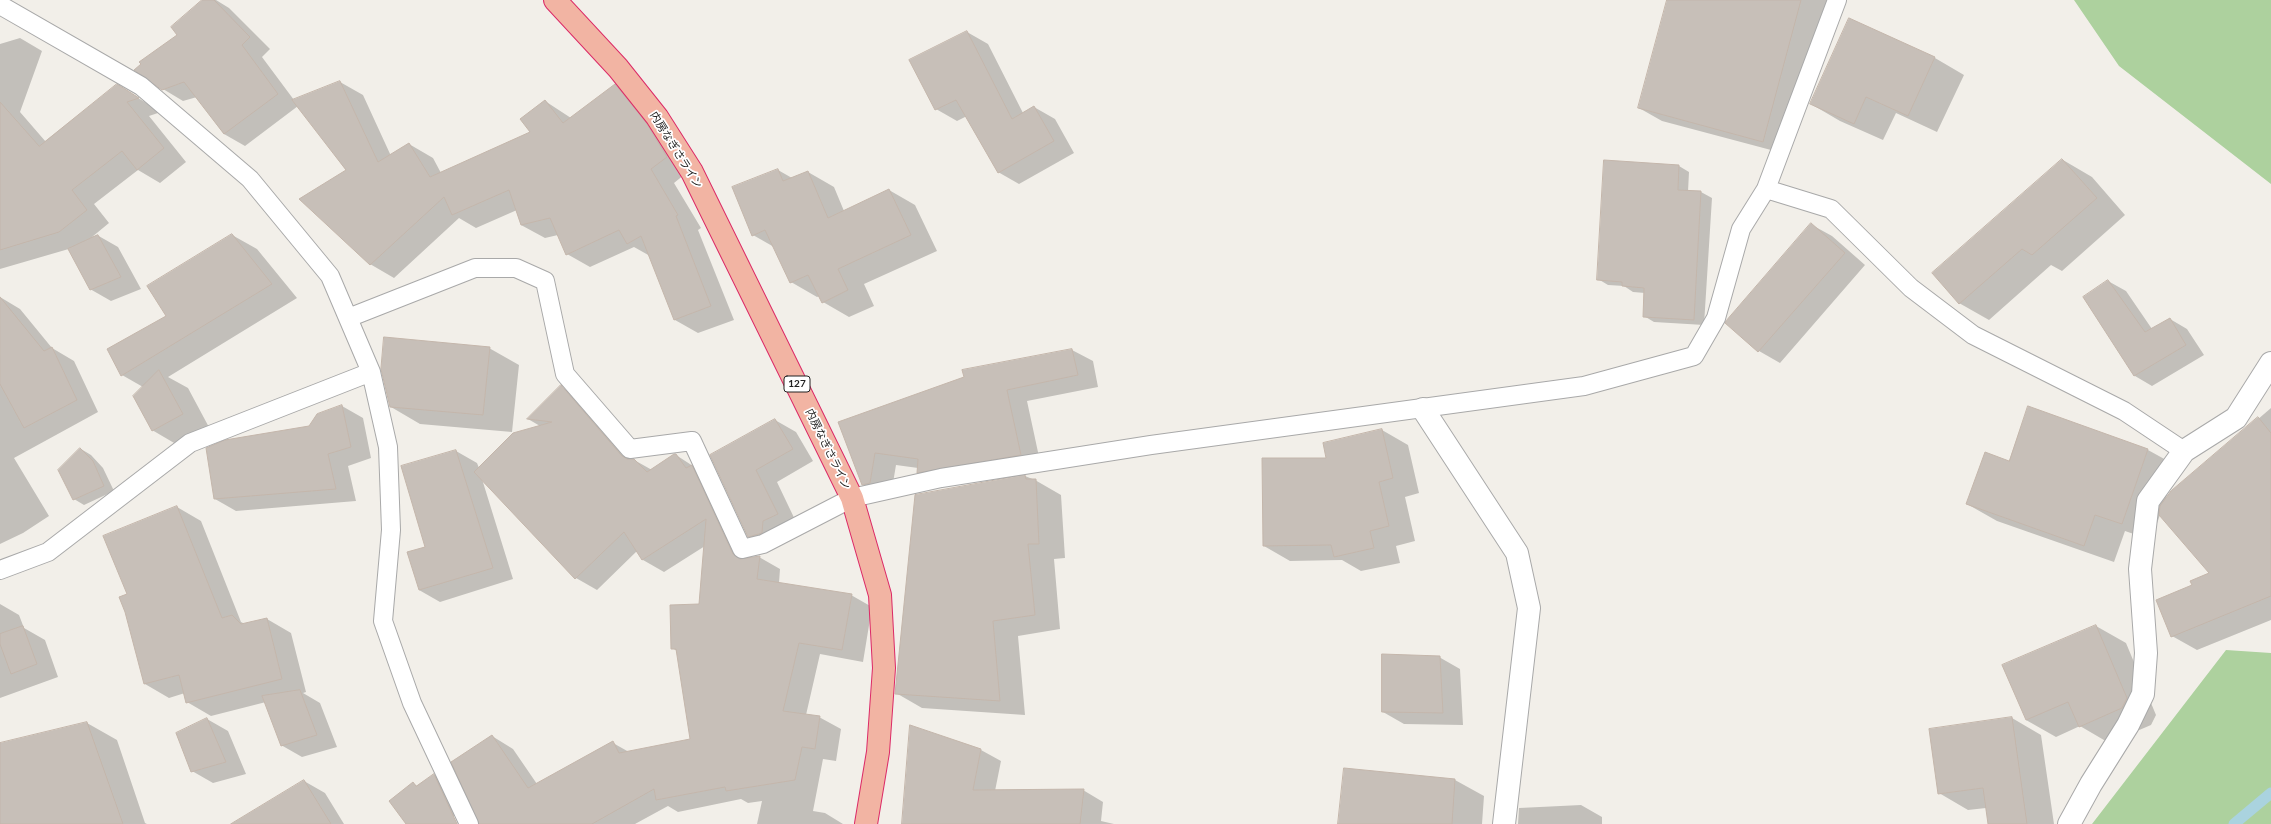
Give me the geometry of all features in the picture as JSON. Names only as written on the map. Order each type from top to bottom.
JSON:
[{"type":"highway","name":"内房なぎさライン","points":[[555,0],[618,68],[657,117],[692,172],[852,498],[880,595],[884,668],[878,752],[866,824]]},
{"type":"street","points":[[2069,824],[2091,784],[2128,725],[2143,694],[2146,653],[2140,568],[2148,501],[2184,451],[2236,418],[2271,364]]},
{"type":"street","points":[[1423,409],[1517,553],[1529,608],[1504,824]]},
{"type":"lane","points":[[348,318],[475,268],[516,268],[545,281],[565,374],[630,449],[692,440],[742,549],[763,544],[852,498],[941,478],[1128,448],[1584,386],[1694,356],[1716,318],[1741,230],[1766,189],[1837,0]]},
{"type":"lane","points":[[0,5],[140,86],[250,179],[330,276],[371,372],[388,447],[391,530],[383,621],[412,703],[469,824]]},
{"type":"lane","points":[[1766,189],[1831,209],[1911,288],[1973,335],[2124,411],[2184,451]]},
{"type":"lane","points":[[0,570],[48,552],[190,443],[371,372]]},
{"type":"green space","points":[[2074,0],[2271,0],[2271,184],[2119,66]]},
{"type":"green space","points":[[2226,650],[2271,653],[2271,824],[2092,824]]},
{"type":"building","points":[[202,0],[214,0],[250,37],[242,45],[278,94],[224,134],[184,82],[162,90],[134,70],[141,64],[139,62],[177,35],[171,27]]},
{"type":"building","points":[[1667,0],[1801,0],[1763,142],[1638,108]]},
{"type":"building","points":[[1849,18],[1935,57],[1908,116],[1866,97],[1854,124],[1810,104]]},
{"type":"building","points":[[967,31],[1012,119],[1034,106],[1054,141],[998,173],[956,100],[935,110],[909,60]]},
{"type":"building","points":[[340,81],[378,162],[409,143],[430,177],[530,132],[520,119],[545,100],[563,123],[615,84],[647,124],[667,157],[651,169],[678,215],[676,216],[711,306],[674,320],[641,236],[627,244],[619,230],[566,255],[550,218],[521,225],[509,190],[452,215],[444,197],[370,265],[299,199],[346,170],[292,100]]},
{"type":"building","points":[[117,84],[139,98],[127,102],[164,148],[137,170],[122,151],[72,190],[87,210],[59,232],[0,250],[0,102],[39,146]]},
{"type":"building","points":[[2062,159],[2097,198],[2032,255],[2022,249],[1959,304],[1932,273]]},
{"type":"building","points":[[1604,160],[1679,165],[1678,190],[1701,191],[1694,320],[1643,317],[1644,288],[1622,286],[1622,282],[1597,280]]},
{"type":"building","points":[[778,169],[783,181],[808,171],[828,218],[889,189],[911,235],[838,269],[848,290],[822,303],[808,275],[790,283],[765,230],[752,236],[732,187]]},
{"type":"building","points":[[1811,223],[1845,253],[1758,352],[1725,323]]},
{"type":"building","points":[[232,234],[272,284],[121,376],[107,349],[166,316],[147,286]]},
{"type":"building","points":[[98,235],[121,277],[90,290],[68,249]]},
{"type":"building","points":[[2108,280],[2145,332],[2170,318],[2186,345],[2134,376],[2083,297]]},
{"type":"building","points":[[0,297],[44,351],[52,347],[77,400],[24,428],[0,384]]},
{"type":"building","points":[[384,337],[490,347],[483,415],[390,407],[381,369]]},
{"type":"building","points":[[1072,349],[1078,375],[1007,390],[1021,455],[917,473],[918,459],[875,453],[870,483],[862,485],[838,422],[964,377],[962,370]]},
{"type":"building","points":[[159,370],[183,414],[152,431],[133,396]]},
{"type":"building","points":[[561,385],[622,456],[627,459],[634,459],[647,472],[674,454],[676,454],[686,468],[692,465],[733,554],[740,559],[760,556],[757,579],[852,594],[842,650],[799,643],[783,711],[820,716],[815,749],[802,747],[795,780],[726,791],[725,787],[656,800],[654,789],[592,824],[479,824],[451,762],[492,735],[528,788],[613,741],[619,753],[690,739],[676,649],[671,649],[670,605],[699,604],[706,519],[642,560],[624,532],[575,579],[474,472],[513,433],[552,422],[527,419]]},
{"type":"building","points":[[342,405],[351,447],[328,454],[336,489],[214,499],[206,448],[225,440],[309,426],[317,414]]},
{"type":"building","points":[[2028,406],[2148,449],[2122,524],[2095,515],[2084,546],[1966,504],[1985,452],[2009,461]]},
{"type":"building","points":[[2258,417],[2271,433],[2271,596],[2171,637],[2156,600],[2192,585],[2190,581],[2209,573],[2159,515],[2160,506],[2171,491]]},
{"type":"building","points":[[775,419],[793,449],[756,470],[778,514],[763,521],[762,533],[748,537],[710,455]]},
{"type":"building","points":[[1382,429],[1393,478],[1379,482],[1389,526],[1370,531],[1374,548],[1334,557],[1331,545],[1263,546],[1262,458],[1326,458],[1323,443]]},
{"type":"building","points":[[80,448],[93,461],[104,486],[73,500],[58,470]]},
{"type":"building","points":[[456,450],[493,568],[419,590],[407,552],[425,547],[401,466]]},
{"type":"building","points":[[1025,475],[1026,479],[1036,479],[1039,544],[1028,544],[1035,615],[993,621],[1000,701],[895,694],[915,495]]},
{"type":"building","points":[[177,506],[222,618],[232,615],[241,624],[267,618],[282,679],[186,703],[179,675],[144,684],[125,612],[119,597],[127,594],[103,536]]},
{"type":"building","points":[[2096,625],[2127,698],[2122,708],[2079,727],[2068,702],[2026,720],[2002,665]]},
{"type":"building","points":[[23,626],[37,664],[11,674],[0,644],[0,634]]},
{"type":"building","points":[[1382,654],[1440,656],[1443,713],[1382,712]]},
{"type":"building","points":[[300,690],[317,735],[281,746],[262,696]]},
{"type":"building","points":[[2012,717],[2027,824],[1988,824],[1983,788],[1938,794],[1929,729]]},
{"type":"building","points":[[207,718],[226,762],[191,772],[176,733]]},
{"type":"building","points":[[87,722],[123,824],[0,824],[0,743]]},
{"type":"building","points":[[910,725],[981,749],[973,790],[1084,789],[1080,824],[902,824]]},
{"type":"building","points":[[1344,768],[1455,779],[1452,824],[1338,824]]},
{"type":"building","points":[[434,774],[457,824],[406,824],[389,801],[413,782],[416,786]]},
{"type":"building","points":[[304,780],[331,824],[231,824]]},
{"type":"waterway","points":[[2234,824],[2271,793]]}]
